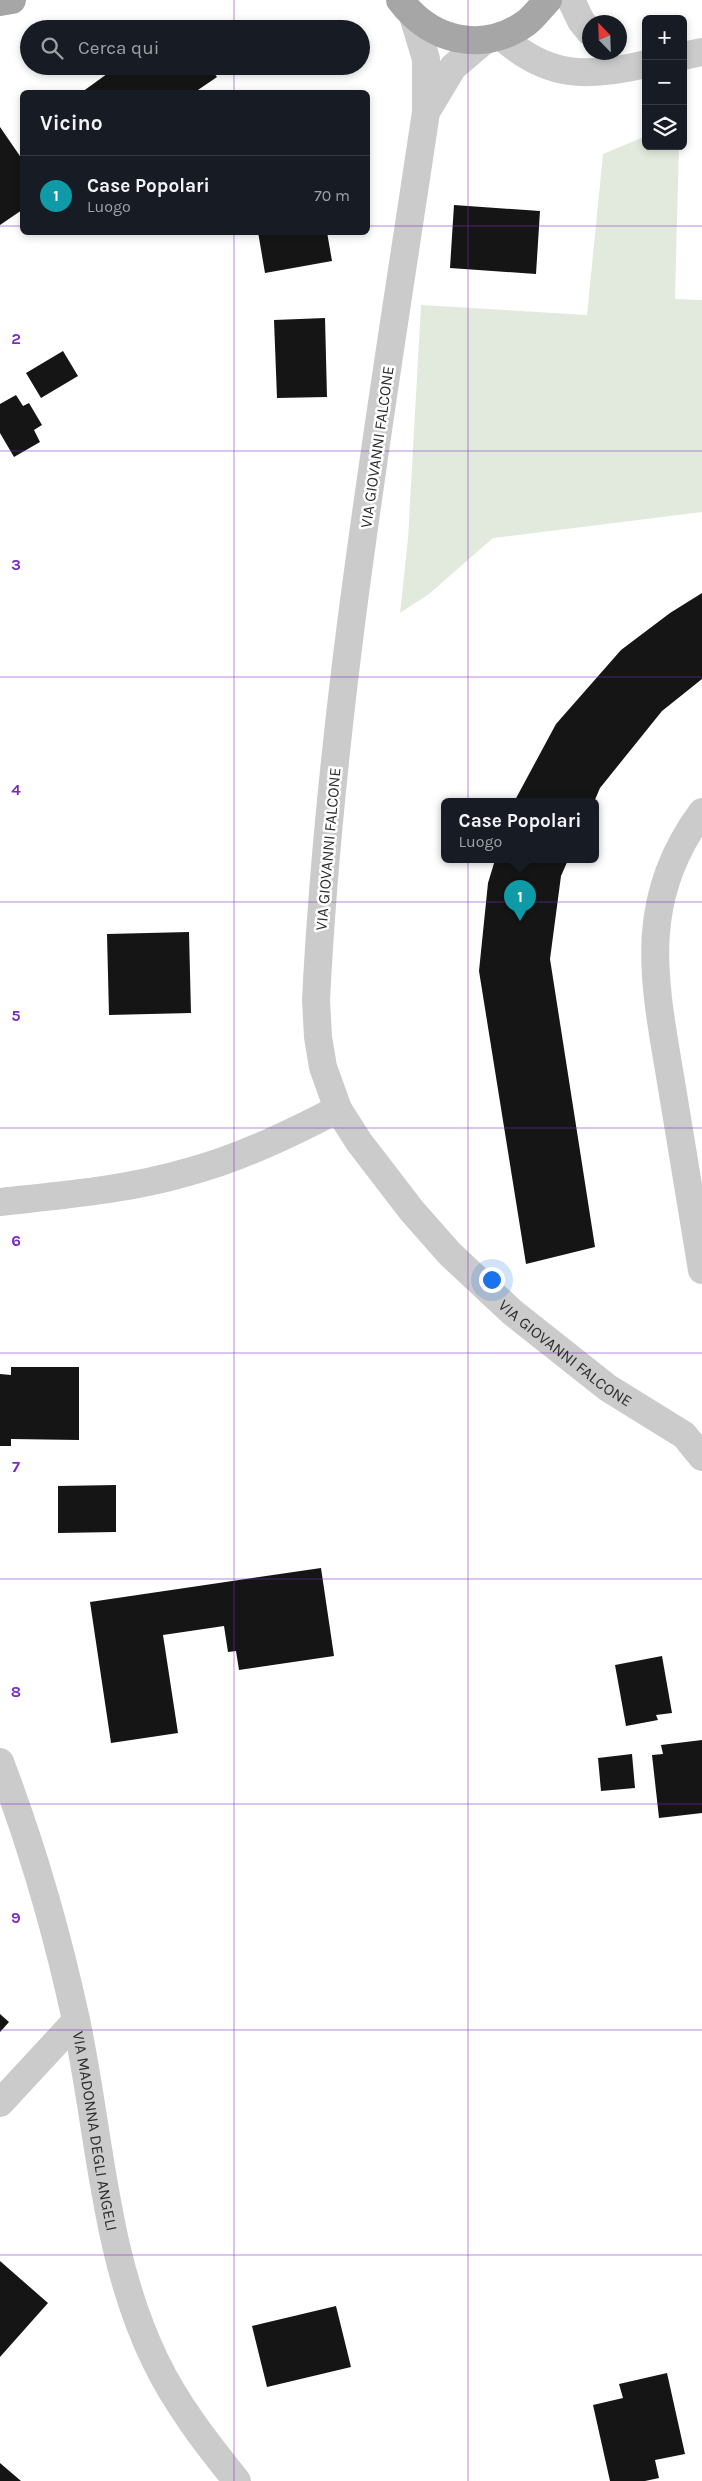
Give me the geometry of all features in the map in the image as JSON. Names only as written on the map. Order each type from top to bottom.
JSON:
[{"type":"main road","points":[[0,2],[12,0]]},
{"type":"main road","points":[[403,4],[434,31],[459,39],[493,38],[527,22],[548,0]]},
{"type":"street","points":[[571,0],[582,22]]},
{"type":"street","name":"VIA GIOVANNI FALCONE","points":[[403,4],[426,59],[426,112],[354,601],[339,717],[316,1000],[318,1037],[323,1067],[338,1109],[359,1142],[397,1194],[429,1232],[512,1312],[608,1388],[693,1433],[702,1457]]},
{"type":"street","points":[[493,38],[526,57],[558,70],[597,73],[642,64]]},
{"type":"street","name":"VIA GIOVANNI FALCONE","points":[[426,112],[452,67],[493,38]]},
{"type":"street","points":[[687,55],[702,52]]},
{"type":"street","points":[[627,58],[642,62]]},
{"type":"street","points":[[702,812],[684,839],[668,872],[658,910],[654,952],[658,1002],[702,1270]]},
{"type":"street","points":[[0,1202],[112,1188],[188,1173],[263,1146],[338,1109]]},
{"type":"street","name":"VIA MADONNA DEGLI ANGELI","points":[[0,1762],[47,1899],[76,2021],[115,2234],[139,2317],[155,2360],[168,2384],[201,2434],[237,2481]]},
{"type":"street","points":[[0,2103],[76,2021]]},
{"type":"shaded area","points":[[642,138],[642,150],[679,150],[675,299],[702,300],[702,512],[493,538],[429,594],[400,613],[408,539],[421,305],[587,315],[603,154]]},
{"type":"building","points":[[106,75],[216,75],[217,77],[198,90],[85,90]]},
{"type":"building","points":[[0,127],[20,156],[20,211],[0,225]]},
{"type":"building","points":[[454,205],[540,211],[536,274],[450,268]]},
{"type":"building","points":[[259,235],[328,235],[332,261],[265,273]]},
{"type":"building","points":[[325,318],[327,397],[277,398],[274,320]]},
{"type":"building","points":[[63,351],[78,376],[41,398],[26,373]]},
{"type":"building","points":[[16,395],[23,406],[29,403],[42,425],[34,430],[40,442],[14,457],[0,433],[0,404]]},
{"type":"building","points":[[702,593],[702,679],[662,711],[600,788],[596,798],[516,798],[556,724],[621,650],[670,613]]},
{"type":"building","points":[[494,863],[567,863],[561,876],[550,959],[595,1247],[526,1264],[479,971],[488,883]]},
{"type":"building","points":[[189,932],[191,1013],[109,1015],[107,934]]},
{"type":"building","points":[[11,1367],[79,1367],[79,1440],[11,1439],[11,1446],[0,1446],[0,1374],[11,1375]]},
{"type":"building","points":[[116,1485],[116,1532],[58,1533],[58,1486]]},
{"type":"building","points":[[321,1568],[334,1656],[239,1670],[236,1651],[228,1652],[224,1626],[163,1635],[178,1733],[111,1743],[90,1602]]},
{"type":"building","points":[[662,1656],[672,1713],[656,1715],[658,1720],[626,1726],[615,1665]]},
{"type":"building","points":[[702,1740],[702,1813],[659,1818],[652,1755],[663,1754],[661,1745]]},
{"type":"building","points":[[632,1754],[635,1788],[601,1791],[598,1758]]},
{"type":"building","points":[[0,2014],[9,2022],[0,2032]]},
{"type":"building","points":[[0,2261],[48,2303],[0,2357]]},
{"type":"building","points":[[336,2306],[351,2367],[267,2387],[252,2326]]},
{"type":"building","points":[[667,2373],[685,2454],[655,2460],[659,2478],[645,2481],[610,2481],[593,2405],[623,2398],[619,2384]]},
{"type":"building","points":[[0,2463],[21,2481],[0,2481]]},
{"type":"place","name":"Case Popolari","points":[[520,921]]}]
